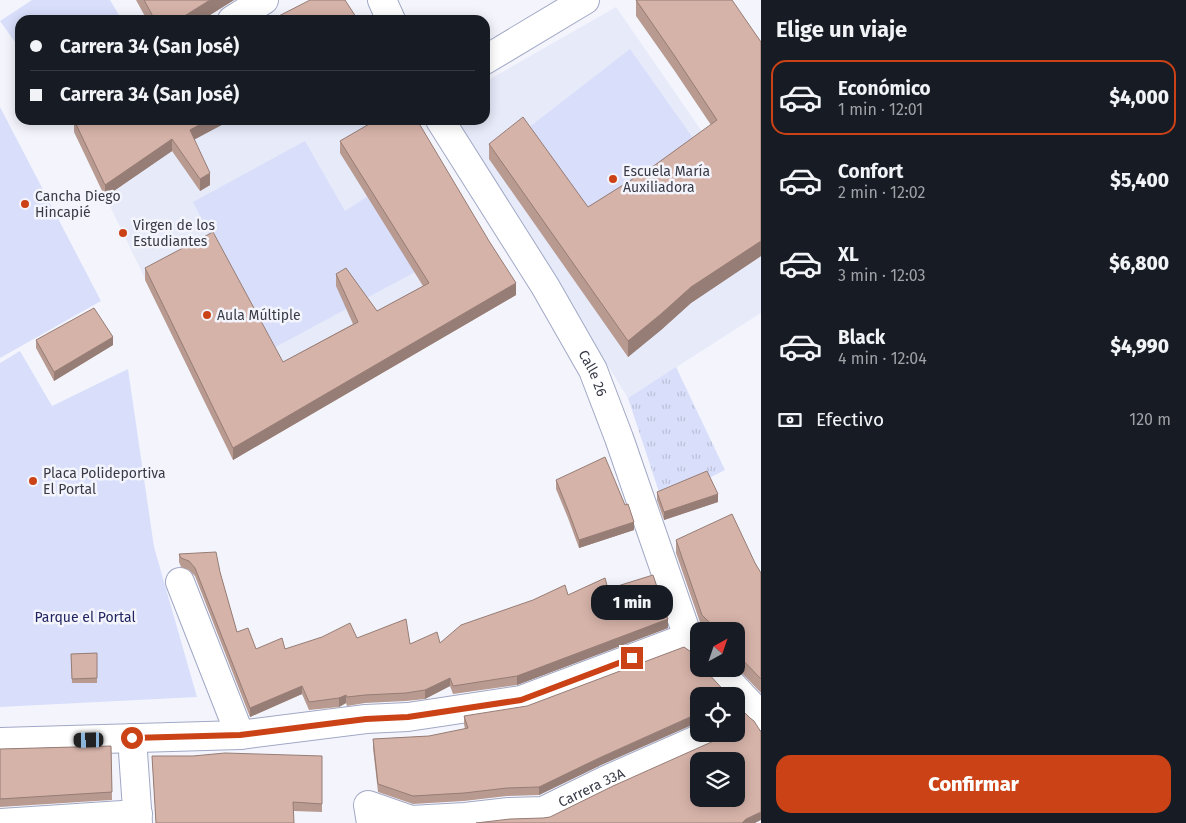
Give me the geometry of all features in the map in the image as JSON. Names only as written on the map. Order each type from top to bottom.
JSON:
[{"type":"street","points":[[240,15],[264,0]]},
{"type":"street","points":[[490,57],[585,0]]},
{"type":"street","name":"Calle 26","points":[[443,125],[545,286],[593,370],[690,635]]},
{"type":"street","points":[[180,582],[240,735]]},
{"type":"street","points":[[0,742],[240,735],[366,719],[408,717],[521,700],[690,644]]},
{"type":"street","points":[[724,678],[752,717]]},
{"type":"street","points":[[0,823],[138,819],[132,738]]},
{"type":"street","name":"Carrera 33A","points":[[370,823],[368,805],[410,820],[543,810],[692,742]]},
{"type":"shaded area","name":"Escuela María Auxiliadora","points":[[616,7],[761,217],[761,313],[628,398],[458,125],[490,125],[490,79]]},
{"type":"shaded area","points":[[87,125],[413,125],[516,295],[233,460],[74,132]]},
{"type":"green space","points":[[32,0],[110,0],[119,15],[15,15],[15,42],[0,21]]},
{"type":"green space","points":[[630,49],[700,148],[588,222],[523,132]]},
{"type":"green space","name":"Cancha Diego Hincapié","points":[[0,107],[101,301],[0,358]]},
{"type":"green space","points":[[305,141],[345,211],[368,196],[415,272],[270,350],[193,202]]},
{"type":"green space","name":"Parque el Portal","points":[[20,351],[52,406],[128,369],[154,547],[197,697],[0,707],[0,363]]},
{"type":"green space","points":[[676,367],[725,470],[661,498],[628,398]]},
{"type":"building","points":[[144,0],[210,0],[186,15],[152,15]]},
{"type":"building","points":[[310,0],[345,0],[355,15],[281,15]]},
{"type":"building","points":[[636,0],[732,0],[761,42],[761,241],[691,287],[628,341],[489,144],[523,117],[588,207],[655,165],[717,120]]},
{"type":"building","points":[[76,125],[199,125],[190,130],[210,173],[200,179],[172,139],[105,185]]},
{"type":"building","points":[[367,125],[420,125],[516,283],[233,448],[145,268],[213,232],[283,362],[358,322],[336,274],[346,268],[377,311],[429,283],[340,141]]},
{"type":"building","points":[[94,308],[113,337],[54,372],[36,340]]},
{"type":"building","points":[[605,457],[625,505],[628,504],[634,522],[579,540],[556,480]]},
{"type":"building","points":[[707,471],[718,494],[664,512],[657,492]]},
{"type":"building","points":[[732,514],[761,573],[761,679],[745,662],[745,622],[709,622],[702,615],[676,540]]},
{"type":"building","points":[[216,552],[237,632],[248,628],[256,649],[282,638],[285,649],[322,637],[350,623],[357,638],[406,619],[410,644],[437,632],[440,643],[461,625],[533,600],[565,585],[568,595],[605,578],[608,589],[653,575],[668,619],[517,676],[453,686],[450,678],[425,690],[347,697],[346,695],[339,698],[309,702],[302,686],[250,708],[195,568],[189,561],[181,558],[179,554]]},
{"type":"building","points":[[684,647],[690,651],[690,678],[712,678],[721,687],[690,687],[690,717],[539,787],[413,796],[378,784],[373,739],[429,736],[468,728],[464,716],[527,706]]},
{"type":"building","points":[[97,653],[97,678],[72,679],[71,654]]},
{"type":"building","points":[[745,713],[754,721],[761,732],[761,812],[742,823],[476,823],[550,817],[613,786],[712,742],[745,742]]},
{"type":"building","points":[[111,746],[112,792],[0,799],[0,749]]},
{"type":"building","points":[[225,753],[322,756],[322,804],[293,802],[294,823],[156,823],[152,756],[193,756]]},
{"type":"place","name":"Escuela María Auxiliadora","points":[[613,179]]},
{"type":"place","name":"Cancha Diego Hincapié","points":[[25,204]]},
{"type":"place","name":"Virgen de los Estudiantes","points":[[123,233]]},
{"type":"place","name":"Aula Múltiple","points":[[207,315]]},
{"type":"place","name":"Placa Polideportiva El Portal","points":[[33,481]]},
{"type":"route","points":[[132,738],[240,735],[366,719],[408,717],[521,700],[632,658]]}]
